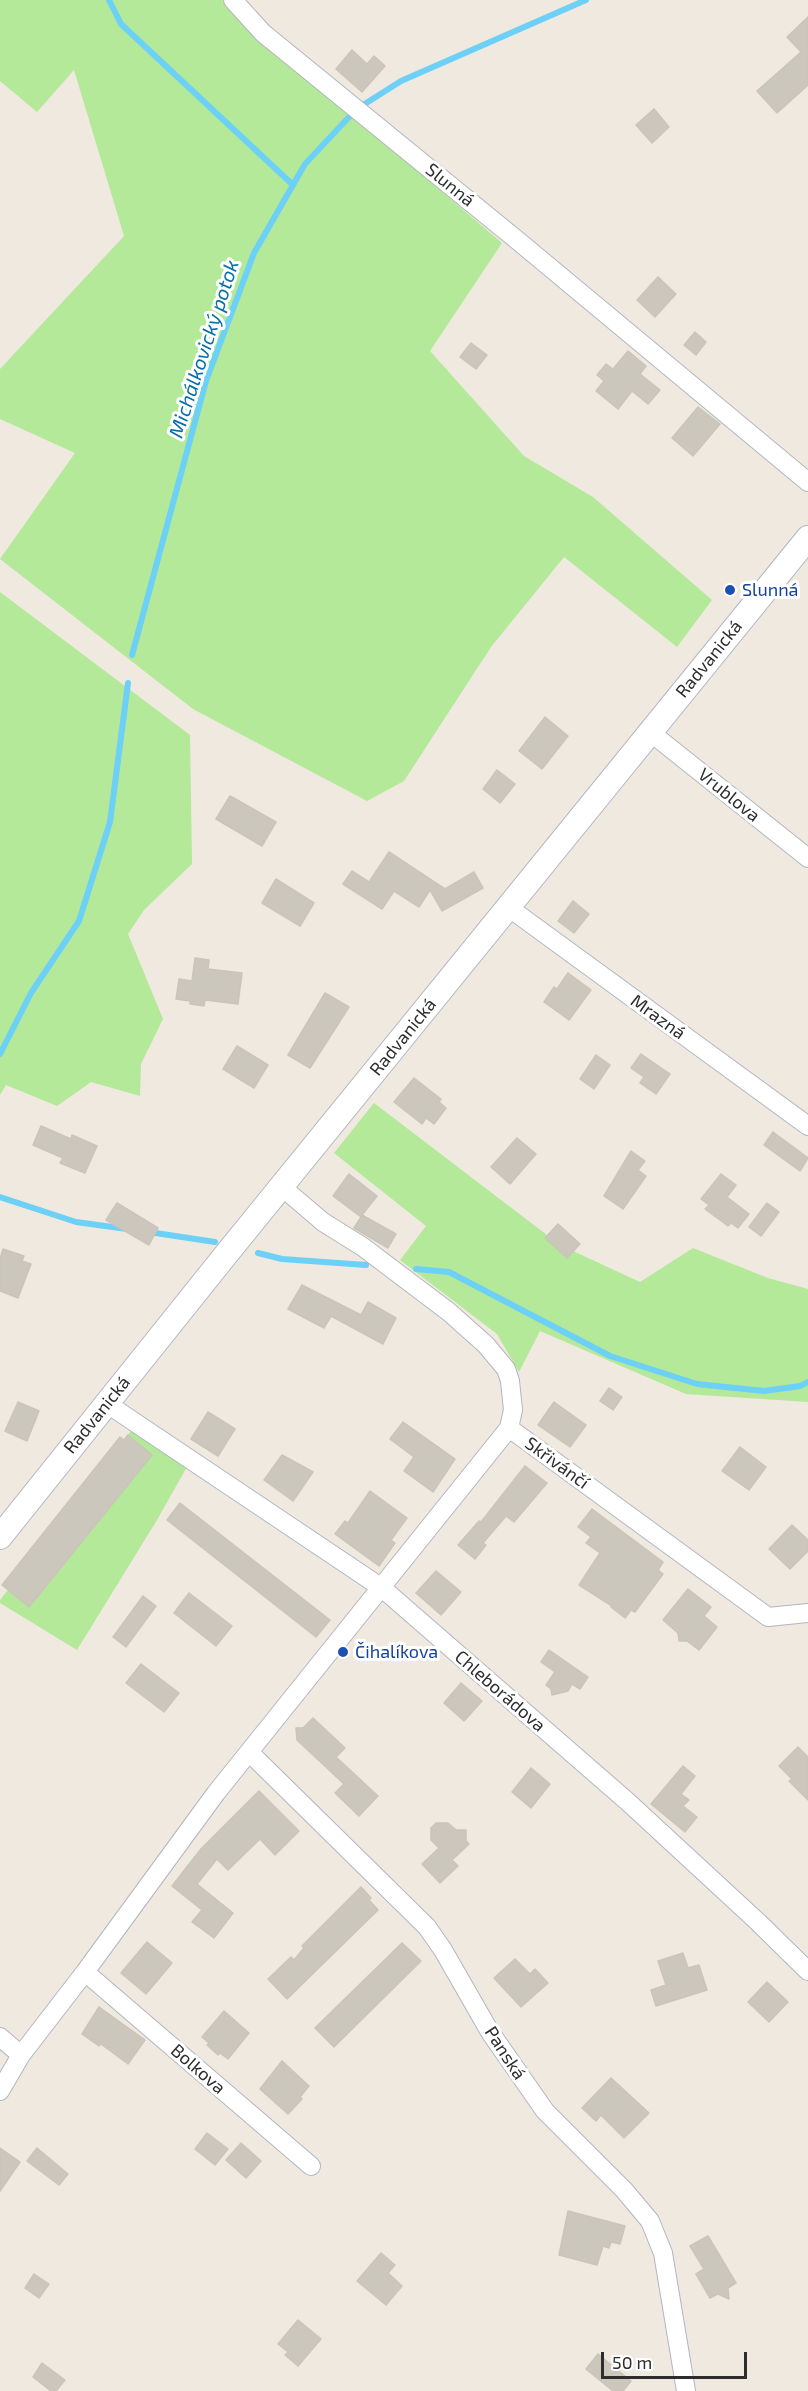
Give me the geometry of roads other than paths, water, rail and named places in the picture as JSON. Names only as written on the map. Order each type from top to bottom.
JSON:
[{"type":"street","name":"Slunná","points":[[233,0],[263,33],[808,482]]},
{"type":"street","name":"Radvanická","points":[[0,1537],[106,1403],[808,538]]},
{"type":"street","name":"Vrublova","points":[[650,732],[808,858]]},
{"type":"street","name":"Mrazná","points":[[508,908],[808,1126]]},
{"type":"street","name":"Skřivánčí","points":[[282,1187],[323,1222],[363,1247],[449,1312],[486,1344],[507,1369],[513,1410],[509,1428],[768,1617],[808,1613]]},
{"type":"street","name":"Chleborádova","points":[[106,1403],[382,1588],[628,1802],[808,1971]]},
{"type":"street","points":[[0,2091],[21,2055],[216,1793],[509,1428]]},
{"type":"street","name":"Panská","points":[[249,1752],[427,1927],[443,1950],[490,2032],[527,2088],[551,2118],[624,2190],[650,2221],[663,2253],[686,2391]]},
{"type":"street","name":"Bolkova","points":[[85,1972],[311,2166]]},
{"type":"street","points":[[0,2037],[21,2055]]},
{"type":"waterway","points":[[109,0],[121,24],[293,185]]},
{"type":"waterway","name":"Michálkovický potok","points":[[360,107],[401,81],[586,0]]},
{"type":"waterway","name":"Michálkovický potok","points":[[132,655],[206,381],[254,253],[305,164],[351,115]]},
{"type":"waterway","name":"Michálkovický potok","points":[[0,1054],[31,993],[79,921],[110,822],[128,683]]},
{"type":"waterway","points":[[0,1197],[76,1222],[127,1229]]},
{"type":"waterway","points":[[149,1232],[215,1242]]},
{"type":"waterway","points":[[258,1253],[282,1259],[366,1265]]},
{"type":"waterway","points":[[416,1269],[449,1272],[610,1356],[697,1384],[764,1391],[800,1386],[808,1382]]},
{"type":"place","name":"Slunná","points":[[730,590]]},
{"type":"place","name":"Čihalíkova","points":[[343,1652]]}]
